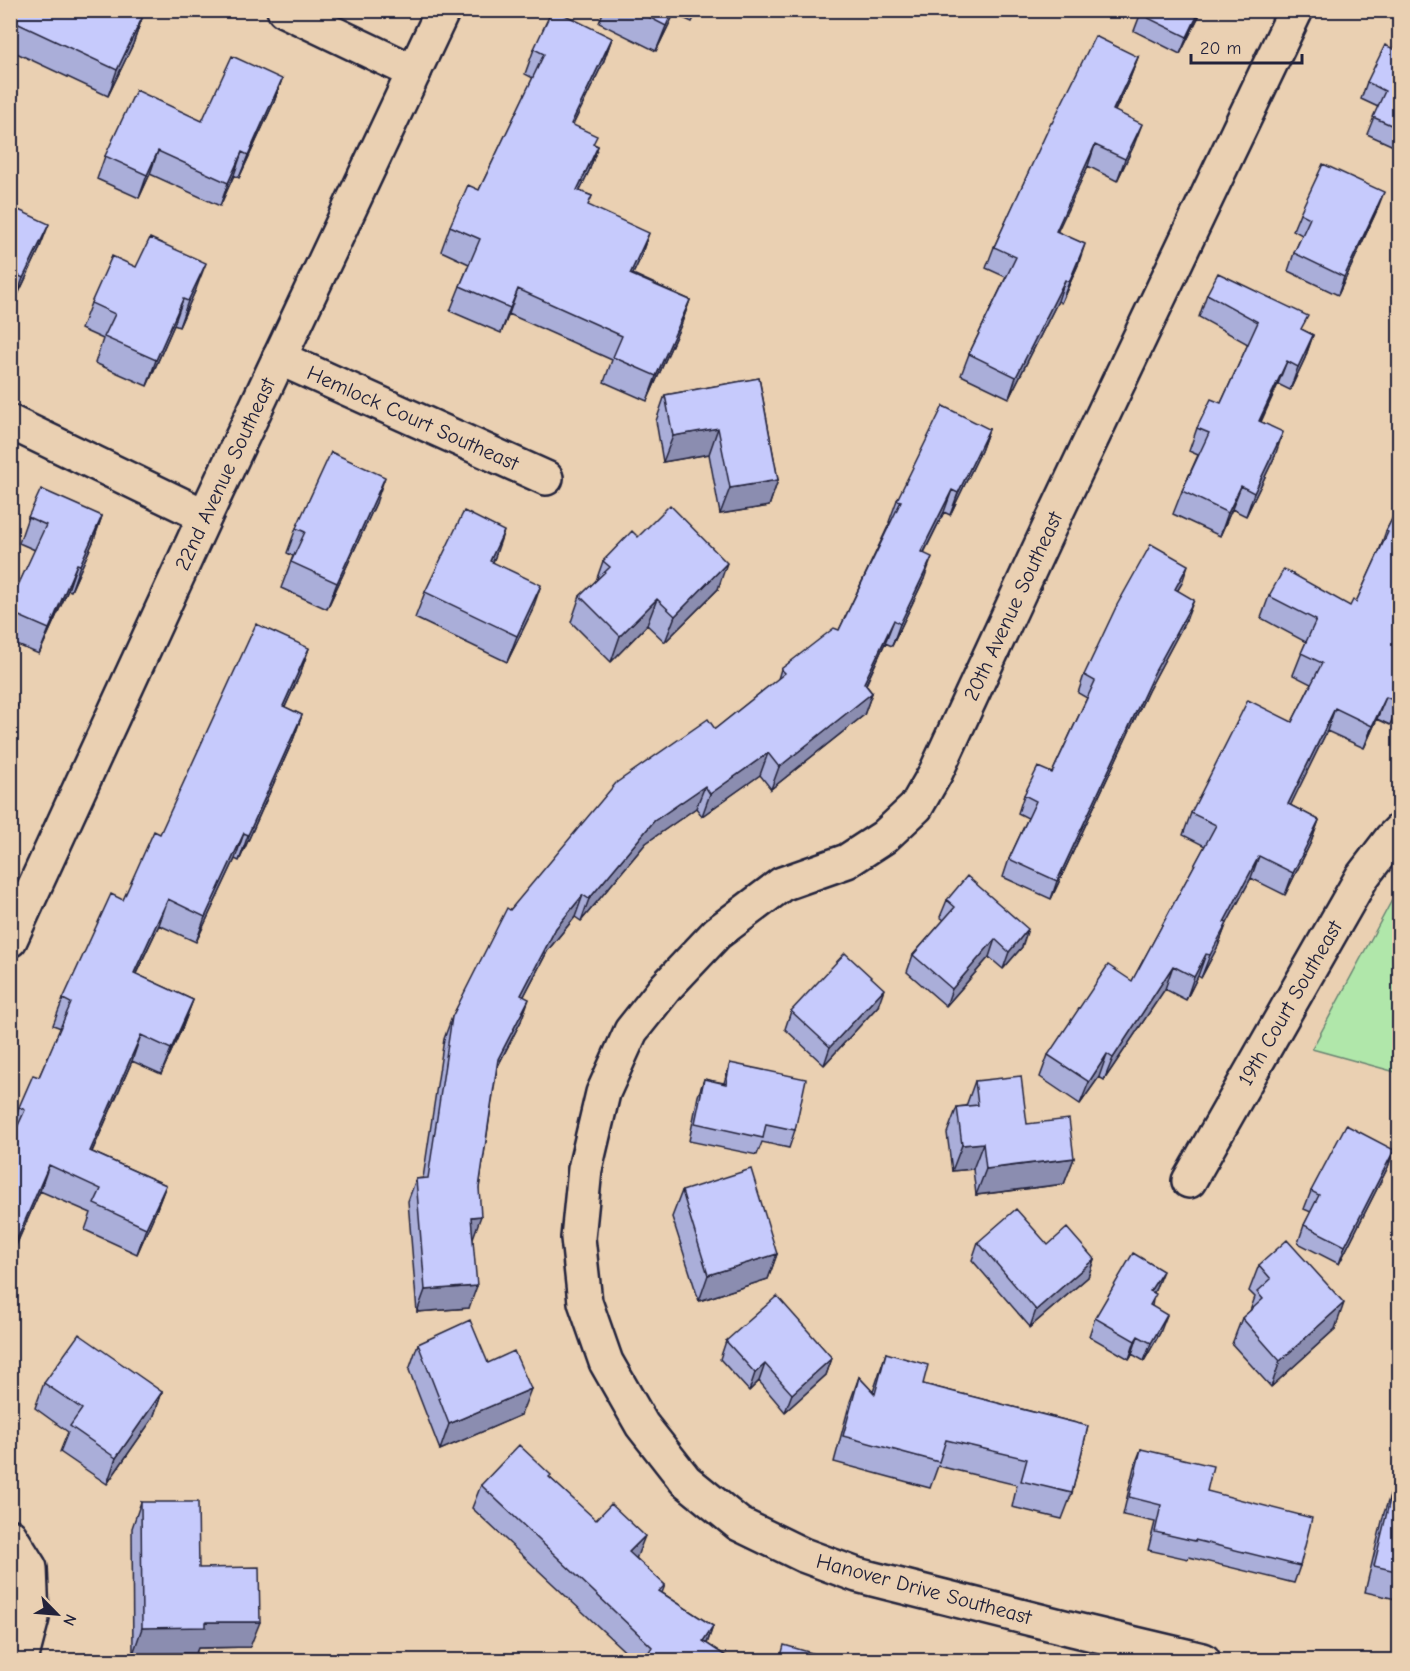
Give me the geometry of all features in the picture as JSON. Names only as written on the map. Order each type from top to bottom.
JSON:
[{"type":"street","points":[[284,10],[414,72]]},
{"type":"street","name":"22nd Avenue Southeast","points":[[12,934],[443,10]]},
{"type":"street","name":"20th Avenue Southeast","points":[[603,1093],[631,1031],[666,987],[717,933],[782,884],[847,861],[884,837],[916,807],[936,772],[1054,517],[1296,10]]},
{"type":"street","name":"Hemlock Court Southeast","points":[[279,358],[546,478]]},
{"type":"street","points":[[10,422],[205,516]]},
{"type":"street","name":"19th Court Southeast","points":[[1189,1181],[1362,877],[1400,830]]},
{"type":"street","name":"Hanover Drive Southeast","points":[[603,1093],[585,1169],[578,1238],[585,1302],[606,1362],[642,1425],[684,1480],[739,1524],[803,1555],[857,1575],[1203,1660]]},
{"type":"street","points":[[10,1536],[30,1568],[32,1618],[21,1660]]},
{"type":"green space","points":[[1399,887],[1399,1073],[1312,1049]]},
{"type":"building","points":[[10,10],[127,10],[142,18],[117,70],[10,20]]},
{"type":"building","points":[[552,10],[612,38],[571,124],[597,136],[593,144],[598,146],[577,190],[592,196],[588,205],[649,233],[630,274],[690,300],[656,376],[613,357],[622,336],[518,289],[510,308],[460,286],[480,239],[450,226],[468,185],[479,190],[544,54],[534,49]]},
{"type":"building","points":[[635,10],[673,10],[666,26]]},
{"type":"building","points":[[1142,10],[1200,10],[1187,37],[1140,14]]},
{"type":"building","points":[[1095,36],[1138,57],[1113,110],[1142,124],[1125,159],[1095,145],[1056,231],[1085,244],[1069,282],[1065,280],[1016,377],[969,354],[1016,257],[994,247],[1051,123]]},
{"type":"building","points":[[1400,43],[1400,129],[1373,117],[1385,91],[1367,82],[1385,45],[1396,50]]},
{"type":"building","points":[[232,56],[282,79],[248,155],[242,152],[228,183],[158,151],[147,175],[105,156],[136,90],[202,121]]},
{"type":"building","points":[[1323,164],[1384,192],[1344,277],[1294,253],[1310,218],[1300,213]]},
{"type":"building","points":[[10,206],[49,224],[23,278],[10,271]]},
{"type":"building","points":[[150,238],[206,263],[188,301],[183,299],[156,360],[104,337],[115,314],[91,303],[112,256],[136,267]]},
{"type":"building","points":[[1218,273],[1308,316],[1301,329],[1313,335],[1298,367],[1287,361],[1259,421],[1283,432],[1254,493],[1241,486],[1228,513],[1182,491],[1209,433],[1197,428],[1211,399],[1221,403],[1258,322],[1207,294]]},
{"type":"building","points":[[759,378],[778,480],[730,488],[718,428],[673,436],[665,395]]},
{"type":"building","points":[[943,406],[989,429],[958,493],[952,490],[921,552],[932,557],[900,624],[894,620],[864,683],[872,693],[779,767],[768,753],[710,794],[705,786],[654,821],[589,899],[583,895],[556,928],[521,995],[529,999],[498,1059],[479,1188],[481,1216],[471,1217],[477,1286],[425,1290],[416,1179],[428,1178],[452,1017],[507,908],[510,910],[616,783],[708,719],[715,729],[785,673],[781,669],[834,628],[839,630],[901,501],[897,500]]},
{"type":"building","points":[[331,452],[385,477],[337,583],[291,562],[305,532],[296,528]]},
{"type":"building","points":[[41,489],[102,516],[80,565],[77,564],[49,629],[10,612],[10,603],[46,525],[28,517]]},
{"type":"building","points":[[1400,503],[1400,699],[1398,702],[1386,697],[1372,726],[1335,708],[1288,804],[1319,820],[1293,873],[1259,856],[1224,922],[1227,923],[1210,955],[1206,954],[1194,977],[1173,966],[1113,1058],[1107,1054],[1089,1082],[1048,1055],[1108,965],[1132,981],[1216,825],[1191,813],[1248,700],[1292,722],[1322,663],[1301,653],[1316,620],[1269,596],[1284,569],[1350,606],[1353,600],[1356,602]]},
{"type":"building","points":[[670,505],[727,563],[675,616],[657,599],[620,636],[580,596],[610,567],[603,561],[632,531],[638,537]]},
{"type":"building","points":[[464,511],[504,531],[490,561],[541,585],[517,636],[425,592]]},
{"type":"building","points":[[1151,544],[1188,565],[1175,589],[1194,600],[1154,673],[1057,881],[1009,859],[1036,801],[1024,795],[1038,767],[1052,773],[1095,681],[1084,675],[1117,605]]},
{"type":"building","points":[[256,624],[309,648],[283,706],[302,715],[248,835],[244,833],[205,917],[168,899],[134,973],[193,1000],[171,1049],[141,1035],[90,1151],[166,1185],[146,1228],[94,1204],[101,1189],[49,1165],[10,1255],[10,1143],[25,1110],[19,1107],[33,1075],[39,1077],[71,1003],[63,999],[111,894],[123,900],[154,831],[160,834]]},
{"type":"building","points":[[10,703],[17,706],[10,719]]},
{"type":"building","points":[[967,876],[1028,929],[1009,952],[995,939],[952,989],[913,955],[955,907],[947,900]]},
{"type":"building","points":[[845,953],[884,989],[830,1047],[791,1011]]},
{"type":"building","points":[[730,1063],[806,1079],[795,1130],[766,1124],[763,1138],[695,1123],[704,1079],[726,1084]]},
{"type":"building","points":[[1021,1076],[1027,1124],[1069,1119],[1074,1158],[986,1169],[983,1143],[962,1145],[957,1107],[978,1105],[975,1081]]},
{"type":"building","points":[[1346,1125],[1394,1150],[1345,1246],[1304,1225],[1319,1195],[1311,1191]]},
{"type":"building","points":[[751,1169],[777,1254],[708,1275],[682,1191]]},
{"type":"building","points":[[1016,1209],[1048,1245],[1067,1228],[1094,1259],[1036,1310],[978,1242]]},
{"type":"building","points":[[1287,1240],[1344,1303],[1280,1361],[1242,1318],[1263,1299],[1257,1292],[1271,1279],[1259,1265]]},
{"type":"building","points":[[1133,1253],[1163,1271],[1150,1291],[1156,1294],[1150,1305],[1167,1315],[1151,1343],[1138,1336],[1135,1341],[1095,1318]]},
{"type":"building","points":[[777,1296],[832,1358],[792,1394],[765,1364],[755,1373],[726,1341]]},
{"type":"building","points":[[470,1320],[488,1363],[514,1351],[531,1389],[449,1424],[418,1344]]},
{"type":"building","points":[[79,1334],[162,1392],[116,1458],[70,1426],[82,1409],[44,1383]]},
{"type":"building","points":[[886,1353],[928,1365],[923,1384],[1088,1426],[1072,1493],[1021,1481],[1027,1459],[946,1440],[939,1462],[843,1436],[859,1377],[875,1394]]},
{"type":"building","points":[[519,1445],[551,1475],[549,1477],[596,1520],[611,1504],[645,1536],[629,1552],[665,1585],[659,1591],[713,1626],[703,1641],[732,1660],[644,1660],[652,1647],[481,1485]]},
{"type":"building","points":[[1141,1449],[1213,1466],[1207,1491],[1312,1518],[1300,1566],[1155,1532],[1161,1505],[1129,1497]]},
{"type":"building","points":[[1393,1487],[1400,1489],[1400,1572],[1374,1566]]},
{"type":"building","points":[[141,1502],[198,1502],[199,1568],[259,1567],[260,1622],[206,1622],[206,1627],[142,1628]]},
{"type":"building","points":[[784,1645],[826,1657],[825,1660],[780,1660]]},
{"type":"building","points":[[122,1653],[137,1660],[118,1660]]}]
